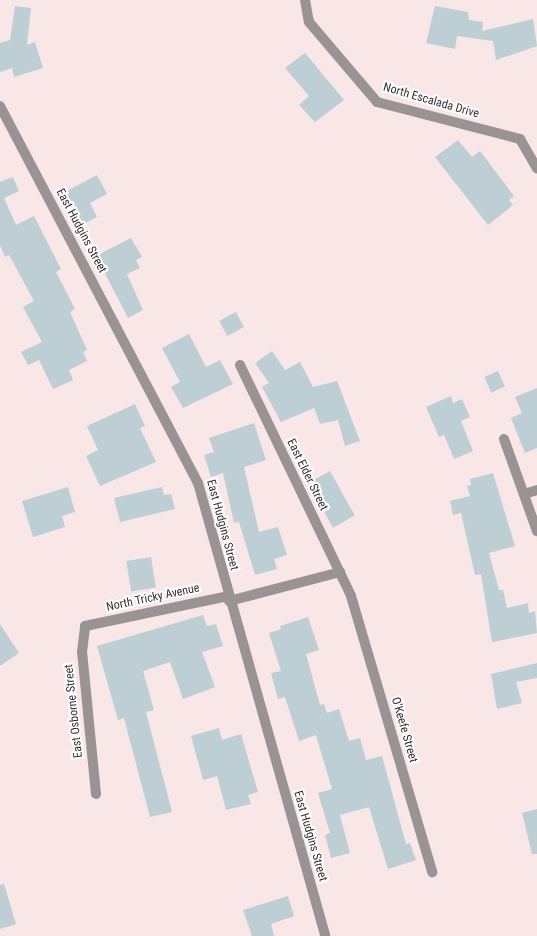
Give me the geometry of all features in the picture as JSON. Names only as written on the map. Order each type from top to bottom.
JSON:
[{"type":"street","name":"North Escalada Drive","points":[[305,0],[309,22],[377,102],[520,139],[537,170]]},
{"type":"street","name":"East Hudgins Street","points":[[0,106],[198,483],[228,598],[325,936]]},
{"type":"street","name":"East Elder Street","points":[[240,365],[351,596]]},
{"type":"street","points":[[504,439],[537,530]]},
{"type":"street","points":[[524,494],[537,490]]},
{"type":"street","name":"North Tricky Avenue","points":[[85,626],[228,598],[340,572]]},
{"type":"street","name":"O'Keefe Street","points":[[351,596],[432,872]]},
{"type":"street","name":"East Osborne Street","points":[[85,626],[82,652],[96,794]]},
{"type":"building","points":[[15,6],[31,8],[27,45],[35,42],[43,68],[14,77],[12,68],[0,72],[0,43],[10,40]]},
{"type":"building","points":[[435,6],[468,12],[469,20],[483,22],[482,31],[533,19],[537,46],[496,60],[493,41],[457,36],[455,49],[426,43]]},
{"type":"building","points":[[305,53],[344,100],[315,122],[299,105],[309,96],[285,68]]},
{"type":"building","points":[[458,140],[472,157],[480,151],[514,196],[509,200],[513,205],[488,225],[435,157]]},
{"type":"building","points":[[97,175],[107,194],[90,203],[97,217],[80,226],[63,193]]},
{"type":"building","points":[[13,177],[19,191],[4,198],[16,225],[34,216],[61,269],[56,272],[75,309],[70,312],[87,350],[83,352],[87,361],[69,370],[73,380],[53,389],[39,360],[28,365],[21,352],[42,342],[23,307],[34,301],[9,255],[5,257],[0,245],[0,182]]},
{"type":"building","points":[[131,238],[142,257],[136,260],[140,268],[127,274],[143,310],[128,318],[96,256]]},
{"type":"building","points":[[236,312],[244,327],[227,336],[219,321]]},
{"type":"building","points":[[189,334],[206,367],[220,360],[233,384],[183,408],[171,387],[180,382],[162,348]]},
{"type":"building","points":[[272,351],[285,370],[300,362],[313,387],[337,381],[360,441],[345,446],[338,420],[320,424],[314,408],[281,422],[262,387],[269,383],[255,363]]},
{"type":"building","points":[[498,371],[505,387],[491,393],[484,377]]},
{"type":"building","points":[[537,388],[537,448],[525,453],[511,418],[522,413],[515,397]]},
{"type":"building","points":[[451,396],[453,403],[462,399],[470,417],[461,421],[473,451],[454,459],[444,435],[439,437],[426,407]]},
{"type":"building","points":[[135,404],[145,426],[140,428],[156,462],[100,486],[86,456],[98,450],[87,426]]},
{"type":"building","points":[[254,423],[266,460],[244,467],[259,532],[278,527],[287,555],[274,559],[277,569],[255,575],[239,522],[234,523],[223,473],[211,477],[204,455],[214,452],[209,438]]},
{"type":"building","points":[[330,471],[355,516],[333,528],[308,483]]},
{"type":"building","points":[[493,473],[515,546],[489,553],[499,590],[503,590],[507,608],[528,603],[529,613],[535,611],[537,633],[492,642],[481,574],[475,575],[461,513],[453,515],[450,501],[470,496],[467,486],[471,485],[470,479]]},
{"type":"building","points":[[68,487],[75,512],[62,516],[65,527],[33,537],[22,501]]},
{"type":"building","points":[[162,487],[164,495],[171,494],[175,509],[120,522],[114,498]]},
{"type":"building","points":[[151,557],[156,588],[131,592],[126,561]]},
{"type":"building","points":[[203,615],[207,626],[216,624],[223,646],[202,652],[215,687],[183,699],[170,662],[143,671],[154,710],[146,712],[172,812],[150,817],[124,718],[118,720],[97,646]]},
{"type":"building","points":[[308,617],[319,650],[306,654],[320,705],[324,704],[327,713],[339,709],[349,741],[360,738],[366,760],[382,756],[406,844],[410,843],[416,860],[388,869],[369,807],[340,815],[350,853],[331,858],[325,835],[330,833],[318,793],[332,789],[316,735],[299,741],[285,697],[278,699],[271,673],[281,671],[269,633],[281,629],[280,626]]},
{"type":"building","points":[[0,624],[19,653],[0,666]]},
{"type":"building","points":[[537,663],[537,678],[516,682],[522,703],[497,709],[491,674]]},
{"type":"building","points":[[219,728],[222,740],[241,734],[258,792],[248,795],[251,804],[226,810],[217,776],[203,780],[191,736]]},
{"type":"building","points":[[537,809],[537,854],[532,854],[522,813]]},
{"type":"building","points":[[4,884],[16,924],[0,929],[0,885]]},
{"type":"building","points":[[288,896],[294,916],[271,924],[274,936],[252,936],[243,910]]}]
